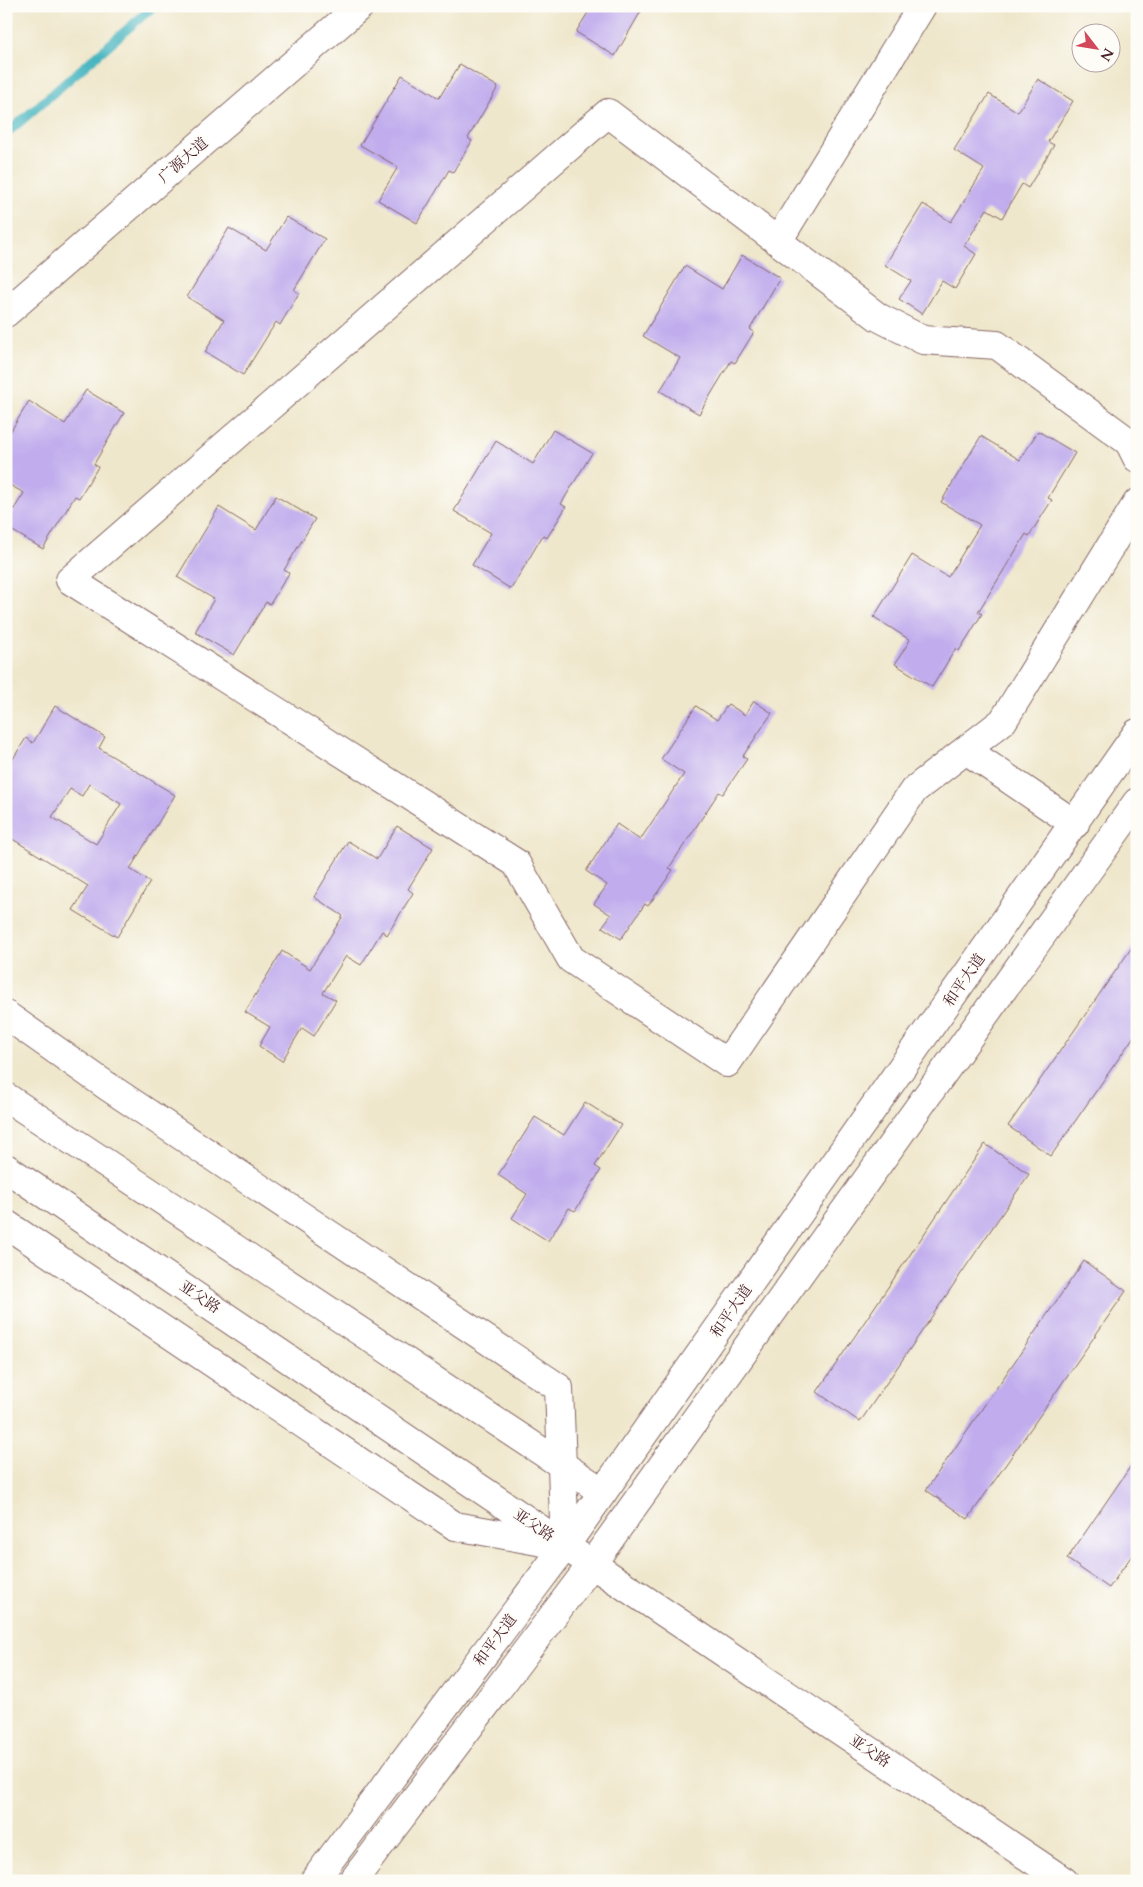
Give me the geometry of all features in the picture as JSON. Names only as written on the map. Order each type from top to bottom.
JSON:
[{"type":"street","name":"广源大道","points":[[6,313],[360,6]]},
{"type":"street","points":[[778,241],[922,6]]},
{"type":"street","points":[[1137,458],[1129,442],[998,345],[923,340],[878,317],[608,113],[70,580],[516,864],[571,960],[727,1063],[914,790],[1004,720],[1137,503]]},
{"type":"street","name":"和平大道","points":[[314,1881],[565,1546],[1075,824],[1137,733]]},
{"type":"street","points":[[966,750],[1075,824]]},
{"type":"street","points":[[353,1881],[592,1564],[1137,802]]},
{"type":"street","points":[[6,1015],[107,1086],[559,1388],[565,1546],[455,1526],[6,1224]]},
{"type":"street","points":[[6,1097],[603,1492]]},
{"type":"street","name":"亚父路","points":[[6,1168],[1064,1881]]},
{"type":"building","points":[[592,6],[644,6],[615,56],[576,32]]},
{"type":"building","points":[[460,64],[498,87],[468,138],[472,141],[453,172],[449,170],[417,223],[378,200],[398,167],[360,145],[402,75],[439,98]]},
{"type":"building","points":[[1038,79],[1073,101],[1048,142],[1054,145],[1028,188],[1022,184],[1002,218],[987,209],[964,246],[976,254],[955,289],[942,281],[922,314],[899,299],[911,281],[885,265],[923,204],[951,222],[984,169],[954,150],[989,94],[1018,112]]},
{"type":"building","points":[[286,217],[325,239],[294,290],[299,293],[280,325],[276,322],[243,375],[205,352],[224,320],[187,297],[229,228],[266,250]]},
{"type":"building","points":[[742,255],[780,278],[750,329],[754,332],[735,363],[731,361],[699,414],[660,391],[680,358],[643,336],[685,266],[722,289]]},
{"type":"building","points":[[86,390],[124,413],[94,464],[98,467],[79,498],[75,496],[43,549],[6,527],[6,522],[24,493],[6,483],[6,439],[29,401],[65,424]]},
{"type":"building","points":[[553,430],[592,453],[561,504],[566,507],[547,538],[543,535],[511,589],[472,565],[491,533],[454,511],[496,441],[533,464]]},
{"type":"building","points":[[1038,431],[1075,453],[1048,498],[1052,500],[1029,536],[1026,534],[978,612],[982,614],[959,651],[956,648],[932,687],[895,664],[910,640],[874,617],[912,555],[948,577],[980,525],[941,502],[981,436],[1020,460]]},
{"type":"building","points":[[276,496],[315,519],[284,570],[289,573],[270,604],[266,602],[234,655],[195,632],[214,599],[177,577],[219,507],[256,530]]},
{"type":"building","points":[[754,701],[772,713],[743,756],[747,759],[723,794],[719,792],[669,868],[673,870],[648,906],[645,904],[621,939],[602,927],[611,915],[594,904],[607,885],[586,871],[617,824],[640,840],[684,774],[661,759],[696,706],[717,720],[728,704],[745,715]]},
{"type":"building","points":[[55,706],[105,737],[99,748],[175,795],[130,869],[150,882],[117,937],[73,910],[88,886],[6,835],[6,770],[26,738],[33,743]],"holes":[[[89,784],[121,804],[96,844],[52,817],[70,789],[82,796]]]},
{"type":"building","points":[[397,826],[433,848],[408,889],[413,893],[387,935],[382,931],[361,965],[346,956],[323,993],[336,1000],[314,1036],[302,1028],[282,1061],[259,1046],[270,1027],[245,1012],[282,951],[310,969],[343,916],[314,897],[348,841],[377,859]]},
{"type":"building","points":[[1137,940],[1137,1032],[1051,1156],[1008,1126]]},
{"type":"building","points":[[585,1102],[621,1125],[595,1166],[601,1170],[575,1211],[569,1208],[548,1241],[512,1218],[527,1194],[498,1175],[535,1117],[564,1135]]},
{"type":"building","points":[[985,1144],[1029,1174],[860,1422],[817,1392]]},
{"type":"building","points":[[1084,1261],[1126,1291],[968,1519],[926,1490]]},
{"type":"building","points":[[1137,1457],[1137,1548],[1109,1588],[1067,1559]]},
{"type":"waterway","points":[[6,134],[154,6]]}]
